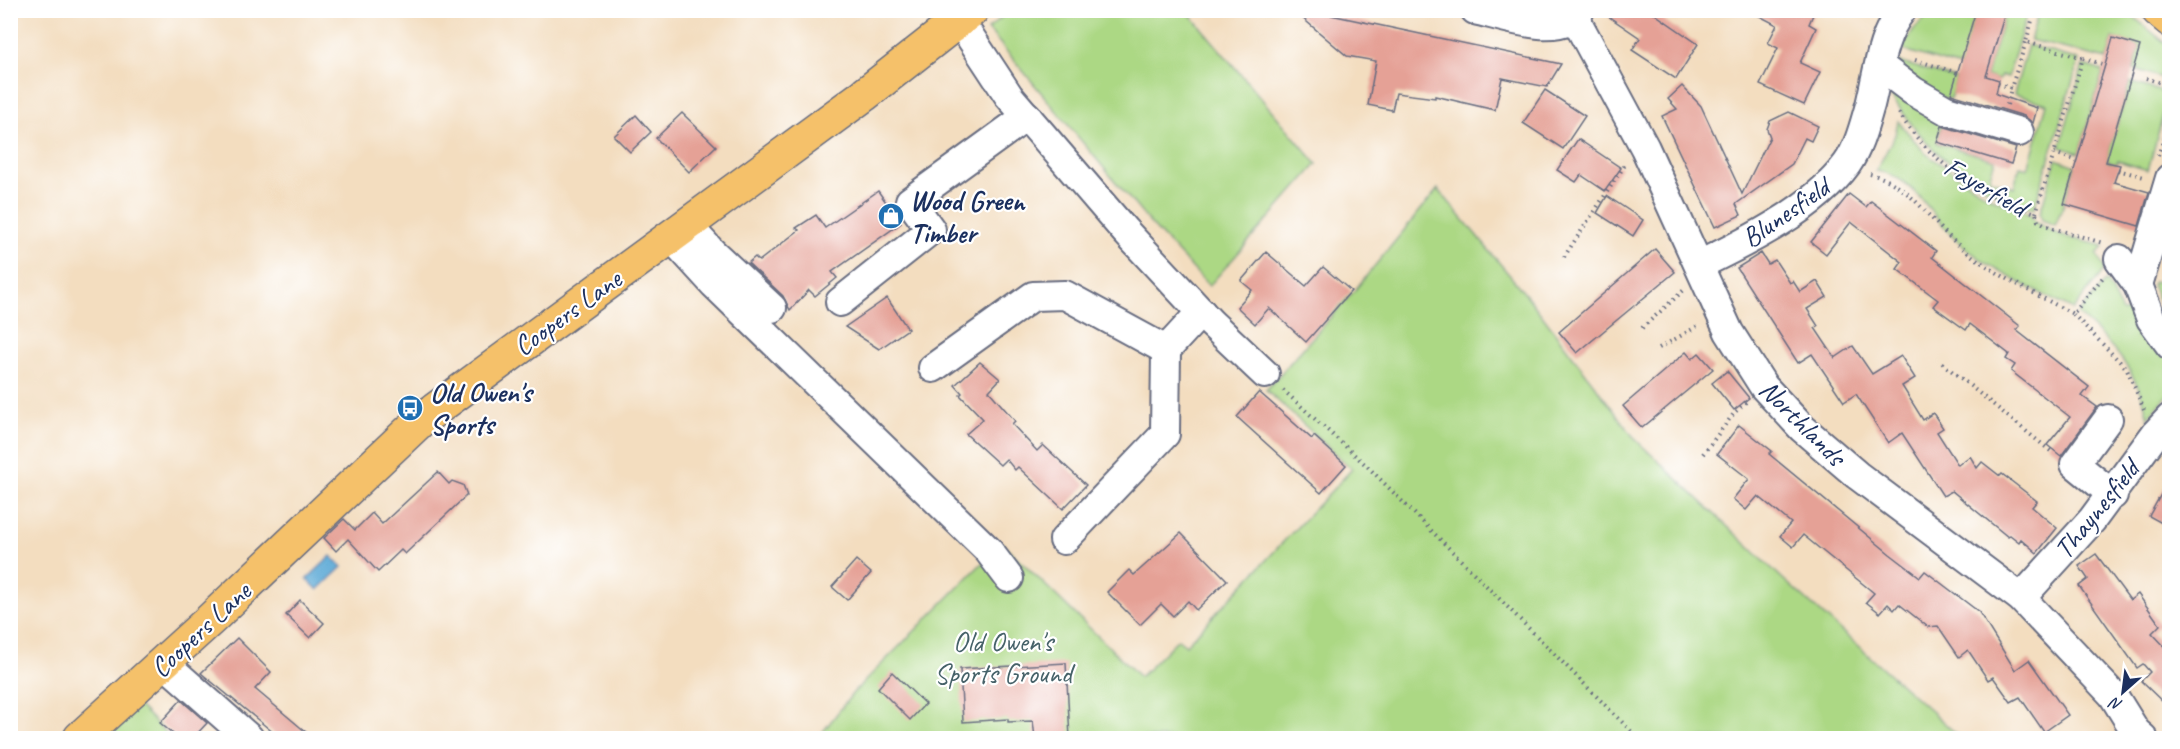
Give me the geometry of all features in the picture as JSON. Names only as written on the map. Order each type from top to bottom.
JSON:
[{"type":"main road","points":[[2158,10],[2169,20]]},
{"type":"main road","name":"Coopers Lane","points":[[80,738],[164,663],[421,420],[482,373],[864,95],[966,15]]},
{"type":"street","points":[[1475,10],[1550,26],[1577,14]]},
{"type":"street","name":"Blunesfield","points":[[1701,270],[1787,218],[1838,175],[1848,162],[1862,133],[1889,26],[1902,10]]},
{"type":"street","name":"Northlands","points":[[1577,14],[1645,148],[1720,315],[1764,387],[1802,429],[1857,475],[2021,598],[2113,695],[2136,732],[2143,738]]},
{"type":"street","points":[[966,15],[1009,96],[1125,231],[1201,312],[1265,374]]},
{"type":"street","points":[[1880,65],[1912,91],[1946,110],[2019,132]]},
{"type":"street","points":[[840,302],[931,230],[909,201],[1027,116]]},
{"type":"street","points":[[2138,285],[2160,172]]},
{"type":"street","points":[[679,231],[712,252],[772,308]]},
{"type":"street","points":[[679,231],[988,550],[1009,578]]},
{"type":"street","points":[[2119,259],[2138,285],[2151,319],[2169,345]]},
{"type":"street","points":[[933,368],[1033,296],[1065,295],[1166,350]]},
{"type":"street","points":[[1065,540],[1165,434],[1166,350],[1201,312]]},
{"type":"street","points":[[2108,419],[2074,464],[2113,495]]},
{"type":"street","name":"Thaynesfield","points":[[2021,598],[2113,495],[2162,425]]},
{"type":"street","points":[[164,663],[249,738]]},
{"type":"path","points":[[1998,84],[2011,88],[2035,10]]},
{"type":"path","points":[[2026,42],[2105,65]]},
{"type":"path","points":[[2036,213],[2083,58]]},
{"type":"path","points":[[1880,65],[1958,73]]},
{"type":"path","name":"Fayerfield","points":[[1880,65],[1907,126],[1943,163],[1984,191],[2010,204],[2036,213],[2038,221],[2052,228],[2109,244],[2119,259]]},
{"type":"path","points":[[2146,78],[2169,86]]},
{"type":"path","points":[[2118,170],[2160,172],[2169,120]]},
{"type":"path","points":[[1564,257],[1630,157],[1645,148]]},
{"type":"path","points":[[2054,153],[2077,160]]},
{"type":"path","name":"Fayerfield","points":[[1848,162],[1871,174],[1885,177],[1913,196],[1951,239],[1998,274],[2073,314],[2127,369],[2135,384],[2146,419],[2162,425]]},
{"type":"path","points":[[2073,314],[2119,259]]},
{"type":"path","points":[[1642,328],[1701,270]]},
{"type":"path","points":[[1659,348],[1720,315]]},
{"type":"path","points":[[1942,363],[2061,459],[2074,464]]},
{"type":"path","points":[[1265,374],[1367,466],[1638,738]]},
{"type":"path","points":[[1703,454],[1735,412],[1764,387]]},
{"type":"green space","points":[[1009,11],[1187,11],[1317,164],[1209,286],[1149,222],[988,29]]},
{"type":"green space","points":[[1933,11],[1976,11],[1960,67],[1901,49],[1916,27]]},
{"type":"green space","points":[[2006,11],[2028,11],[2008,77],[2001,75],[1999,80],[1986,76]]},
{"type":"green space","points":[[2039,11],[2126,11],[2169,46],[2169,80],[2134,69],[2140,46],[2113,38],[2107,59],[2030,40]]},
{"type":"green space","points":[[2028,45],[2079,60],[2034,209],[1988,190],[1950,164],[1917,131],[1888,91],[1888,86],[1906,95],[1942,124],[1937,143],[1995,160],[1989,179],[2014,187],[2020,166],[2028,168],[2047,104],[2014,94]]},
{"type":"green space","points":[[1896,61],[1956,79],[1950,99],[1933,96]]},
{"type":"green space","points":[[2083,65],[2103,71],[2079,153],[2060,147]]},
{"type":"green space","points":[[2130,82],[2169,94],[2148,170],[2118,161],[2116,164],[2106,161]]},
{"type":"green space","points":[[1898,121],[1925,153],[1986,195],[2031,215],[2036,223],[2062,236],[2104,246],[2097,254],[2105,269],[2073,310],[1979,258],[1952,235],[1910,187],[1889,174],[1876,171],[1895,135]]},
{"type":"green space","points":[[2056,159],[2075,166],[2055,225],[2042,220],[2040,213]]},
{"type":"green space","name":"Old Owen's Sports Ground","points":[[1438,189],[1531,301],[1636,440],[1783,579],[1961,738],[818,738],[853,693],[1002,543],[1140,677],[1178,639],[1186,645],[1352,469],[1266,390],[1354,291]]},
{"type":"green space","points":[[2106,281],[2122,312],[2134,310],[2169,359],[2169,394],[2148,418],[2144,401],[2131,373],[2113,348],[2078,314]]},
{"type":"green space","points":[[2154,281],[2169,285],[2169,323],[2152,285]]},
{"type":"green space","points":[[138,705],[171,738],[102,738]]},
{"type":"water","points":[[331,556],[342,567],[318,590],[307,579]]},
{"type":"building","points":[[1293,10],[1326,10],[1331,15],[1561,64],[1547,87],[1502,78],[1495,110],[1435,96],[1435,98],[1396,93],[1392,110],[1368,105],[1376,61],[1347,56]]},
{"type":"building","points":[[1599,10],[1649,10],[1698,44],[1676,79],[1632,50],[1640,38]]},
{"type":"building","points":[[1748,10],[1815,10],[1809,24],[1816,28],[1800,63],[1820,72],[1804,105],[1760,85],[1778,48],[1768,43],[1777,25]]},
{"type":"building","points":[[1976,10],[2006,10],[1986,76],[1999,80],[1996,94],[2037,108],[2033,123],[2024,116],[1951,94]]},
{"type":"building","points":[[2113,38],[2140,46],[2106,162],[2120,165],[2114,182],[2149,192],[2139,226],[2064,204]]},
{"type":"building","points":[[1682,86],[1701,106],[1742,194],[1770,137],[1767,129],[1770,121],[1789,112],[1818,126],[1811,141],[1805,138],[1792,164],[1736,204],[1741,215],[1715,227],[1662,116],[1677,109],[1668,99]]},
{"type":"building","points":[[1545,90],[1585,116],[1563,149],[1523,123]]},
{"type":"building","points":[[682,113],[716,146],[689,172],[656,138]]},
{"type":"building","points":[[636,115],[651,132],[630,152],[614,136]]},
{"type":"building","points":[[1942,126],[2016,148],[2011,164],[1937,142]]},
{"type":"building","points":[[1578,139],[1621,168],[1605,191],[1581,175],[1576,182],[1557,170]]},
{"type":"building","points":[[878,191],[901,223],[832,272],[837,278],[815,296],[809,290],[790,310],[783,296],[748,263],[755,257],[759,261],[799,230],[796,228],[816,215],[825,228]]},
{"type":"building","points":[[1849,194],[1866,207],[1871,201],[1936,251],[1932,257],[2020,326],[2016,330],[2089,387],[2082,396],[2097,407],[2061,456],[2047,445],[2070,417],[2011,371],[2015,365],[2006,359],[2009,354],[1970,324],[1966,330],[1933,306],[1938,300],[1897,269],[1902,262],[1851,222],[1826,254],[1811,242]]},
{"type":"building","points":[[1607,196],[1643,220],[1633,236],[1597,213]]},
{"type":"building","points":[[1655,249],[1675,272],[1577,353],[1559,332]]},
{"type":"building","points":[[1266,252],[1306,286],[1323,267],[1351,291],[1306,342],[1269,308],[1255,324],[1237,307],[1252,290],[1241,281]]},
{"type":"building","points":[[1761,253],[1768,264],[1775,260],[1790,283],[1793,281],[1800,292],[1817,281],[1827,297],[1807,309],[1818,326],[1815,328],[1835,358],[1853,346],[1872,374],[1901,356],[1915,378],[1902,386],[1923,420],[1933,413],[1943,428],[1937,432],[1958,465],[1970,456],[1977,468],[1982,462],[2037,501],[2032,507],[2057,528],[2037,553],[2021,539],[2019,542],[2010,535],[2008,537],[1952,491],[1943,496],[1902,433],[1888,443],[1856,394],[1844,402],[1812,354],[1798,363],[1737,268]]},
{"type":"building","points":[[887,298],[908,329],[879,349],[845,327]]},
{"type":"building","points":[[1686,352],[1692,359],[1699,353],[1713,369],[1642,428],[1623,406]]},
{"type":"building","points":[[980,362],[1000,379],[989,391],[1015,421],[1012,424],[1037,451],[1043,445],[1086,485],[1063,509],[1018,467],[1015,470],[1006,459],[1000,465],[966,434],[983,419],[960,395],[962,393],[955,385]]},
{"type":"building","points":[[1727,371],[1749,398],[1734,410],[1712,383]]},
{"type":"building","points":[[1259,392],[1312,439],[1314,436],[1346,465],[1321,493],[1237,417]]},
{"type":"building","points":[[1739,425],[1772,451],[1769,454],[1890,554],[1920,577],[1925,571],[1979,612],[2015,670],[2029,660],[2068,715],[2044,732],[2020,697],[2011,702],[1993,677],[1988,680],[1968,650],[1959,657],[1938,626],[1928,627],[1899,604],[1894,610],[1888,604],[1880,613],[1866,602],[1874,593],[1803,535],[1793,547],[1780,536],[1791,523],[1758,496],[1746,510],[1733,499],[1749,479],[1717,454]]},
{"type":"building","points":[[438,472],[449,484],[452,481],[463,485],[467,495],[405,554],[401,550],[378,572],[348,539],[336,551],[324,538],[344,519],[355,530],[372,513],[382,524]]},
{"type":"building","points":[[2169,480],[2169,527],[2149,516]]},
{"type":"building","points":[[1181,533],[1227,580],[1196,610],[1188,601],[1173,616],[1161,604],[1140,625],[1107,592],[1129,570],[1134,575]]},
{"type":"building","points":[[2096,554],[2130,600],[2138,594],[2160,625],[2152,633],[2169,651],[2169,708],[2141,681],[2150,672],[2143,664],[2137,668],[2079,586],[2088,579],[2079,566]]},
{"type":"building","points":[[856,560],[871,573],[847,600],[832,587]]},
{"type":"building","points":[[300,600],[324,623],[310,638],[286,615]]},
{"type":"building","points":[[237,638],[271,672],[255,689],[313,738],[280,738],[201,673]]},
{"type":"building","points":[[1066,663],[1070,738],[1035,738],[1033,721],[1008,722],[1008,719],[963,722],[960,669]]},
{"type":"building","points":[[892,672],[925,704],[910,720],[878,688]]},
{"type":"building","points":[[181,700],[207,723],[193,738],[178,738],[160,723]]},
{"type":"place","name":"Wood Green Timber","points":[[891,216]]},
{"type":"place","name":"Old Owen's Sports","points":[[410,408]]}]
